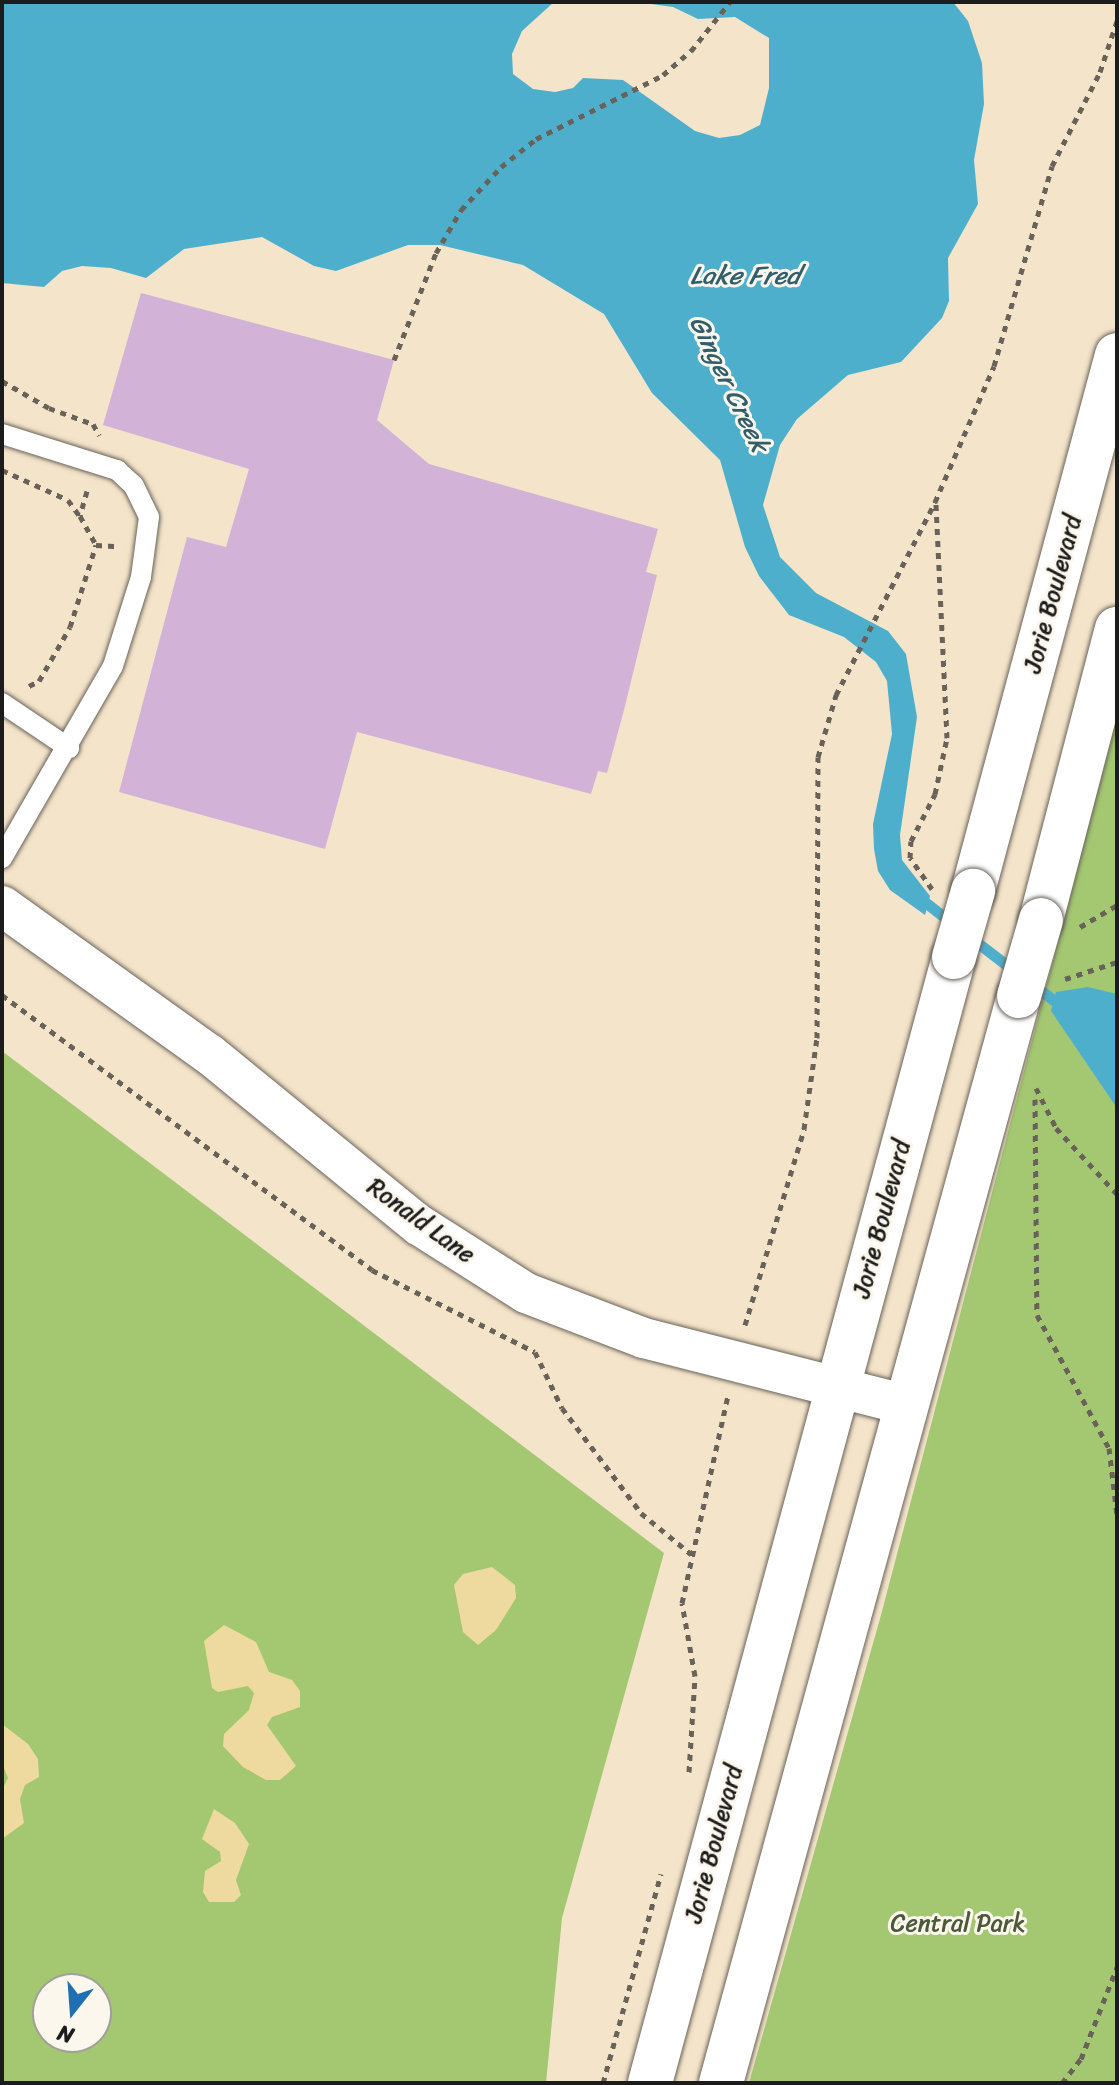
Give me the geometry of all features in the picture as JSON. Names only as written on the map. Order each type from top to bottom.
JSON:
[{"type":"main road","name":"Jorie Boulevard","points":[[650,2083],[954,957],[952,890],[1117,355]]},
{"type":"main road","points":[[721,2083],[906,1405],[1038,989],[1041,920],[1117,629]]},
{"type":"street","name":"Ronald Lane","points":[[2,906],[209,1054],[419,1225],[526,1293],[644,1338],[906,1405]]},
{"type":"lane","points":[[2,434],[117,470],[134,486],[149,517],[147,549],[113,666],[69,748],[2,858]]},
{"type":"lane","points":[[2,703],[69,748]]},
{"type":"path","points":[[394,360],[436,253],[461,210],[513,157],[572,119],[645,85],[691,51],[714,26],[730,2]]},
{"type":"path","points":[[685,1785],[695,1676],[682,1603],[755,1281],[804,1129],[817,1038],[818,757],[836,695],[935,502],[994,366],[1052,166],[1100,72],[1117,21]]},
{"type":"path","points":[[2,381],[49,408],[93,424],[99,433],[96,463],[80,516]]},
{"type":"path","points":[[2,470],[68,500],[96,545],[70,627],[39,681],[21,691]]},
{"type":"path","points":[[935,502],[947,738],[935,794],[911,841],[910,858],[912,869],[952,890]]},
{"type":"path","points":[[96,545],[147,549]]},
{"type":"path","points":[[1038,989],[1117,962]]},
{"type":"path","points":[[2,995],[372,1270],[535,1352],[562,1408],[641,1513],[691,1554]]},
{"type":"path","points":[[1036,1072],[1037,1315],[1109,1448],[1117,1515]]},
{"type":"path","points":[[1035,1087],[1056,1128],[1117,1194]]},
{"type":"path","points":[[603,2083],[665,1860]]},
{"type":"path","points":[[1062,2083],[1081,2059],[1117,1967]]},
{"type":"green space","name":"Central Park","points":[[1117,717],[1117,2083],[749,2083],[881,1615]]},
{"type":"green space","points":[[2,1051],[664,1553],[562,1918],[546,2083],[2,2083]]},
{"type":"sand","points":[[492,1567],[515,1585],[516,1598],[496,1630],[478,1645],[463,1632],[454,1585],[463,1574]]},
{"type":"sand","points":[[224,1625],[256,1642],[269,1672],[292,1680],[300,1691],[300,1707],[272,1717],[267,1725],[296,1766],[280,1780],[266,1780],[243,1767],[223,1746],[224,1734],[249,1710],[254,1693],[248,1686],[218,1692],[212,1688],[204,1641]]},
{"type":"sand","points":[[2,1724],[28,1744],[38,1759],[39,1777],[25,1785],[20,1799],[24,1823],[2,1839],[2,1790],[8,1778],[2,1763]]},
{"type":"sand","points":[[214,1809],[235,1823],[249,1844],[236,1880],[241,1895],[234,1902],[209,1902],[203,1892],[205,1871],[221,1861],[220,1852],[202,1839]]},
{"type":"water","name":"Lake Fred","points":[[2,2],[554,2],[522,31],[512,54],[513,74],[533,89],[555,92],[573,88],[583,78],[623,80],[695,131],[719,138],[740,135],[760,125],[769,88],[769,38],[735,17],[698,19],[673,7],[636,2],[953,2],[968,21],[982,63],[984,104],[974,160],[978,204],[948,258],[949,301],[942,318],[901,362],[848,375],[797,419],[780,445],[763,505],[780,557],[816,593],[888,631],[906,654],[917,717],[900,835],[902,860],[930,896],[925,915],[890,890],[878,871],[874,849],[873,824],[892,734],[887,681],[876,662],[844,637],[789,615],[759,576],[745,547],[720,460],[652,393],[604,314],[523,265],[440,245],[408,245],[336,271],[314,266],[262,237],[184,249],[146,278],[111,268],[82,266],[62,271],[44,287],[2,283]]},
{"type":"water","points":[[1088,987],[1117,994],[1117,1108],[1051,1011],[1056,992]]},
{"type":"building","points":[[141,293],[394,360],[377,420],[429,464],[658,529],[646,572],[657,575],[624,710],[607,773],[598,771],[591,794],[357,732],[325,849],[119,792],[187,537],[226,547],[249,469],[103,425]]},
{"type":"waterway","name":"Ginger Creek","points":[[916,895],[953,924]]},
{"type":"waterway","name":"Ginger Creek","points":[[970,937],[1017,973]]},
{"type":"waterway","name":"Ginger Creek","points":[[1034,985],[1065,1009]]}]
